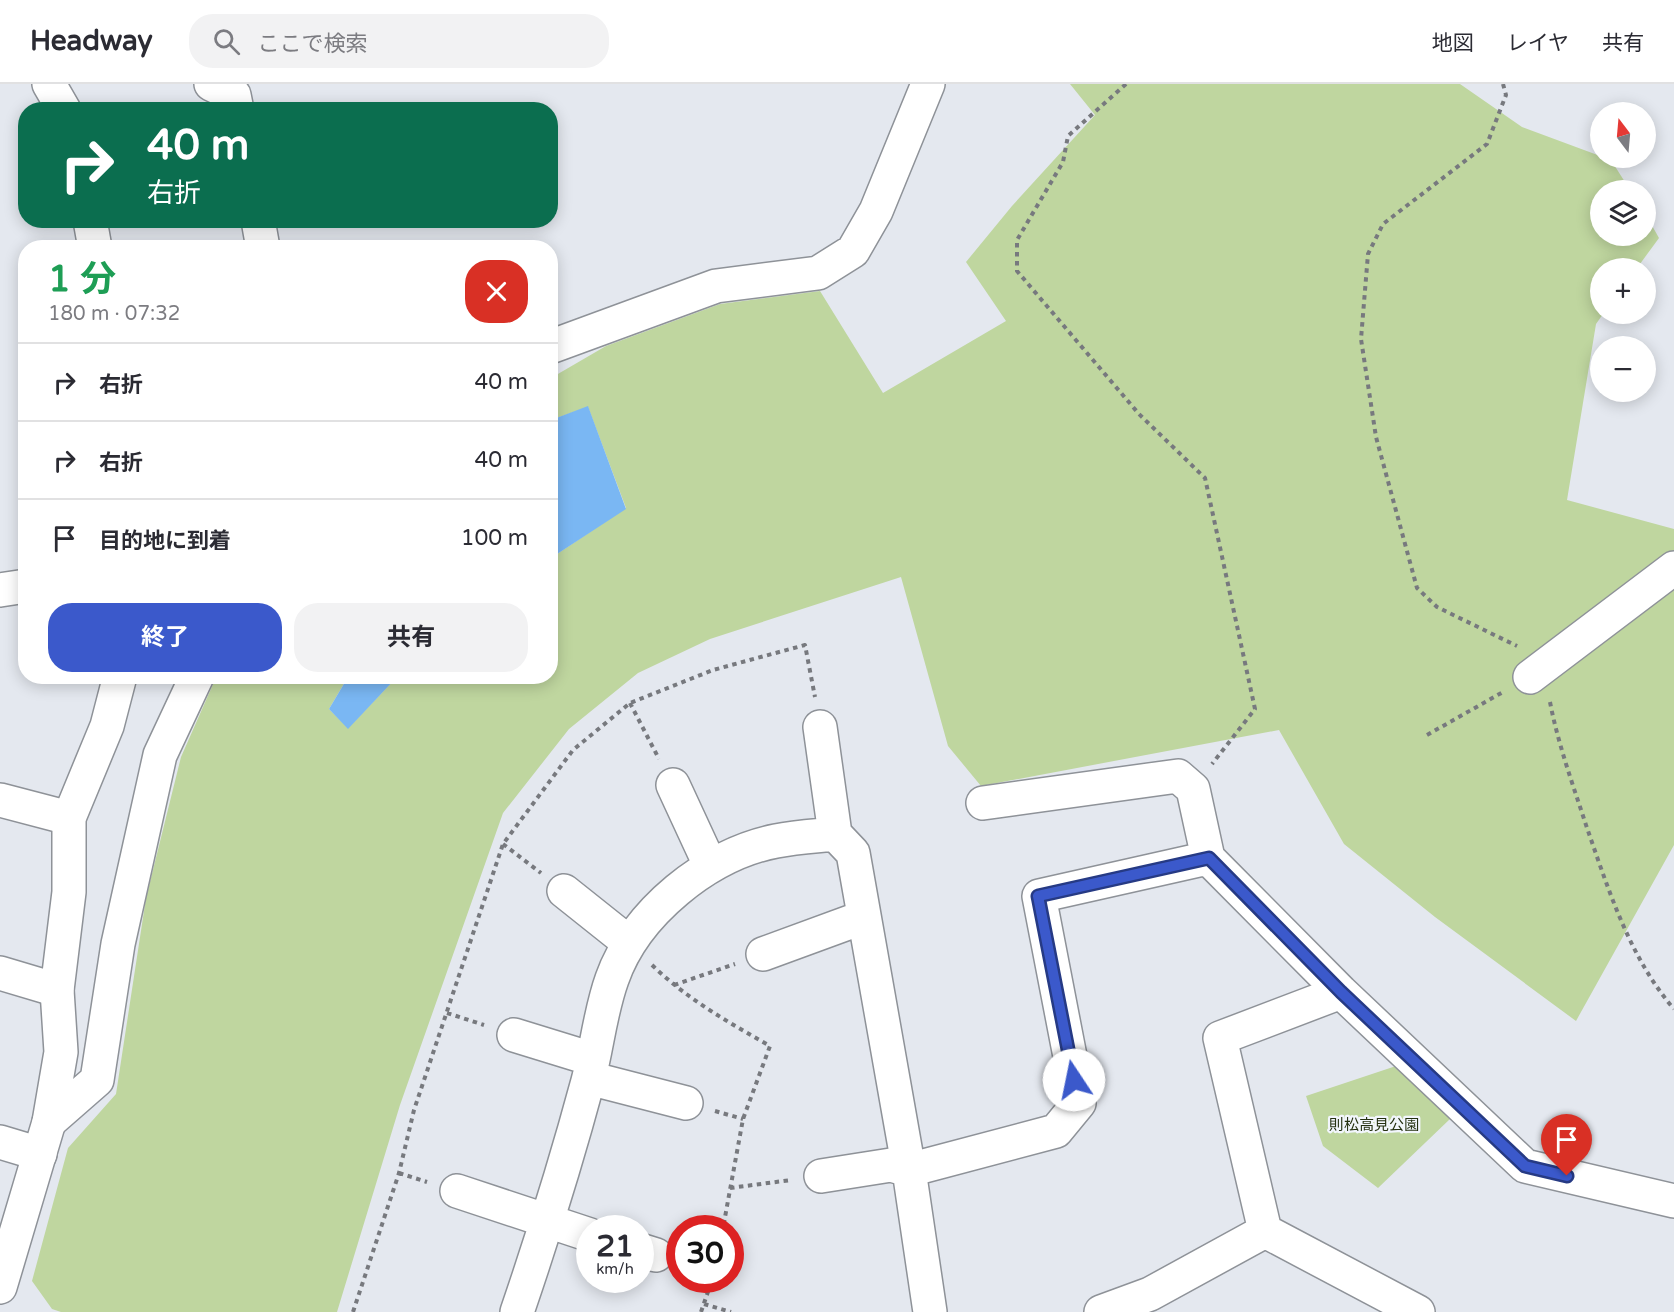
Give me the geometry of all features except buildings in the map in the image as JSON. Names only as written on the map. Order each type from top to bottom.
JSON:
[{"type":"street","points":[[49,84],[59,102]]},
{"type":"street","points":[[211,84],[234,95],[235,102]]},
{"type":"street","points":[[558,344],[716,286],[818,273],[853,251],[876,211],[928,84]]},
{"type":"street","points":[[1539,669],[1674,568]]},
{"type":"street","points":[[0,590],[18,587]]},
{"type":"street","points":[[0,1287],[49,1122],[61,1052],[57,990],[69,892],[69,818],[107,726],[118,684]]},
{"type":"street","points":[[49,1122],[97,1080],[118,944],[160,755],[193,684]]},
{"type":"street","points":[[820,727],[835,834],[853,853],[909,1170],[930,1312]]},
{"type":"street","points":[[983,803],[1178,776],[1193,789],[1209,858],[1341,992],[1525,1166],[1674,1201]]},
{"type":"street","points":[[673,785],[710,865]]},
{"type":"street","points":[[0,800],[69,818]]},
{"type":"street","points":[[517,1312],[548,1222],[591,1069],[611,979],[628,942],[673,894],[710,865],[775,841],[835,834]]},
{"type":"street","points":[[821,1176],[891,1165],[909,1170],[1056,1131],[1079,1103],[1038,896],[1209,858]]},
{"type":"street","points":[[564,891],[628,942]]},
{"type":"street","points":[[763,954],[864,917]]},
{"type":"street","points":[[0,973],[57,990]]},
{"type":"street","points":[[1341,992],[1220,1038],[1265,1231],[1418,1312]]},
{"type":"street","points":[[514,1035],[591,1069],[686,1103]]},
{"type":"street","points":[[0,1142],[40,1154]]},
{"type":"street","points":[[457,1191],[576,1230]]},
{"type":"street","points":[[1101,1312],[1155,1303],[1265,1231]]},
{"type":"path","points":[[1126,84],[1068,136],[1063,162],[1017,240],[1017,271],[1139,414],[1205,478],[1255,709],[1193,789]]},
{"type":"path","points":[[1503,84],[1506,95],[1487,144],[1383,224],[1368,254],[1360,339],[1376,437],[1417,588],[1437,607],[1539,669],[1568,771],[1603,873],[1634,948],[1653,984],[1674,1009]]},
{"type":"path","points":[[353,1312],[399,1173],[414,1110],[503,844],[573,750],[630,704],[713,670],[805,645],[820,727]]},
{"type":"path","points":[[1427,735],[1539,669]]},
{"type":"path","points":[[630,704],[673,785]]},
{"type":"path","points":[[503,844],[564,891]]},
{"type":"path","points":[[628,942],[673,986],[713,1014],[770,1046],[743,1119],[725,1215]]},
{"type":"path","points":[[673,986],[763,954]]},
{"type":"path","points":[[447,1013],[514,1035]]},
{"type":"path","points":[[730,1188],[753,1185]]},
{"type":"path","points":[[701,1312],[708,1293]]},
{"type":"path","points":[[704,1304],[731,1312]]},
{"type":"green space","points":[[1070,84],[1460,84],[1522,127],[1590,152],[1590,168],[1616,168],[1624,180],[1590,180],[1590,246],[1653,246],[1644,258],[1590,258],[1590,324],[1596,324],[1594,336],[1590,336],[1590,360],[1567,500],[1674,529],[1674,845],[1576,1021],[1435,917],[1344,844],[1279,730],[981,786],[948,746],[901,577],[710,639],[638,673],[569,729],[503,813],[400,1105],[337,1312],[61,1312],[52,1309],[32,1281],[68,1148],[116,1094],[146,898],[181,757],[213,684],[344,684],[329,709],[348,728],[390,684],[558,684],[558,553],[626,508],[588,407],[558,418],[558,374],[606,346],[720,304],[820,291],[883,393],[1006,321],[966,262],[1012,206],[1095,115]]},
{"type":"green space","name":"則松高見公園","points":[[1399,1065],[1450,1119],[1378,1188],[1323,1146],[1306,1096]]},
{"type":"water","points":[[588,406],[626,509],[558,553],[558,417]]},
{"type":"water","points":[[344,684],[390,684],[348,729],[329,709]]},
{"type":"route","points":[[1074,1080],[1038,896],[1209,858],[1341,992],[1525,1166],[1567,1176]]}]
